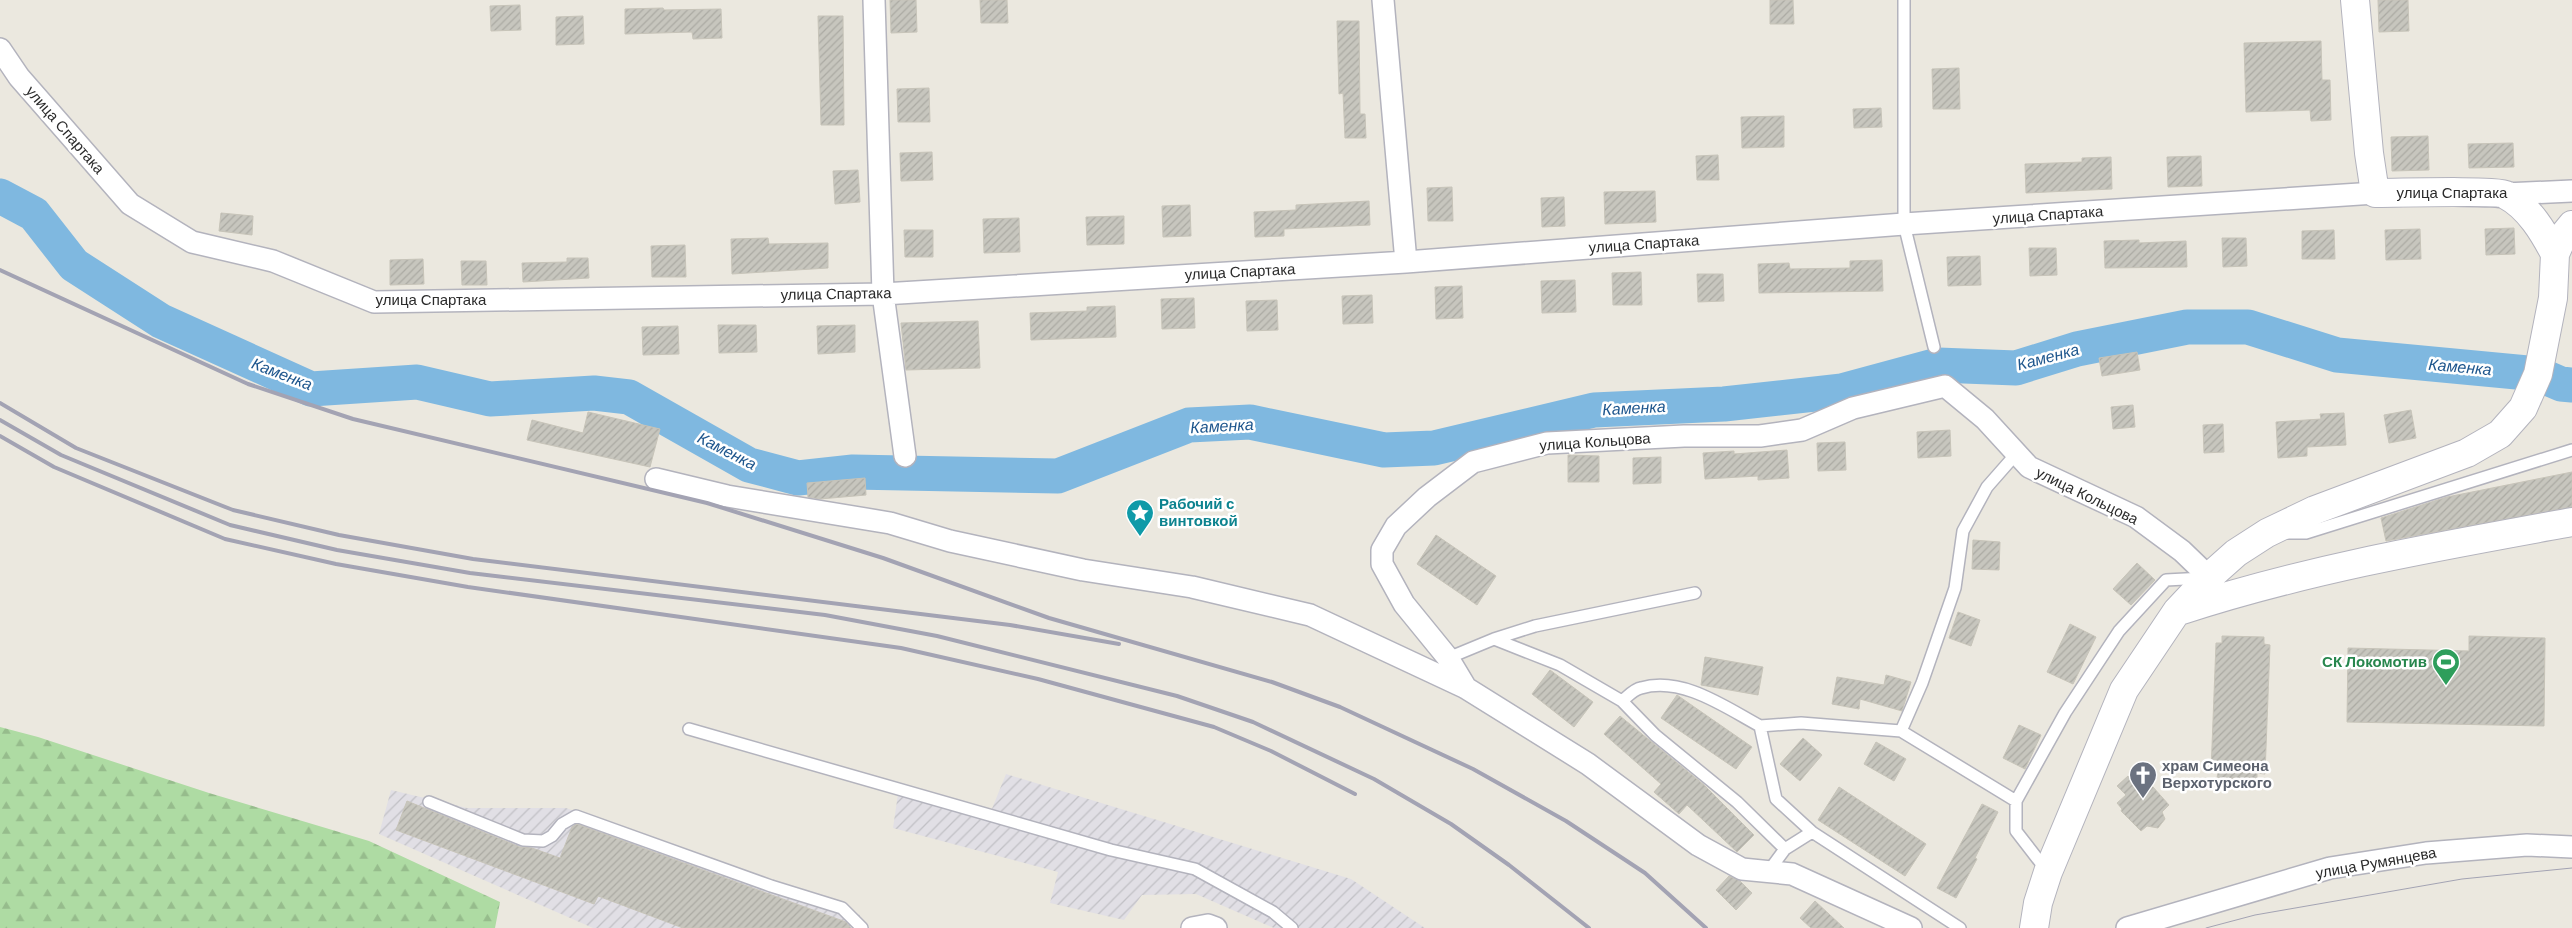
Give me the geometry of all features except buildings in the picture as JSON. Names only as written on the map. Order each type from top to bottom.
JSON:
[{"type":"street","points":[[874,0],[883,294],[906,456]]},
{"type":"street","points":[[1383,0],[1406,262]]},
{"type":"street","points":[[2355,0],[2368,144],[2375,193]]},
{"type":"street","name":"улица Спартака","points":[[0,49],[19,77],[130,204],[192,242],[273,261],[374,302],[883,294],[1406,262],[1904,224],[2375,193],[2505,194],[2572,191]]},
{"type":"street","points":[[2505,194],[2524,208],[2545,235],[2555,254]]},
{"type":"street","points":[[2034,928],[2038,903],[2048,872],[2124,690],[2177,611],[2209,577],[2236,553],[2267,532],[2315,510],[2467,453],[2500,434],[2523,408],[2538,374],[2553,298],[2555,254],[2563,236],[2572,225]]},
{"type":"street","name":"улица Кольцова","points":[[1911,928],[1792,874],[1742,869],[1698,845],[1588,764],[1466,688],[1448,658],[1404,604],[1382,564],[1382,550],[1396,526],[1427,497],[1473,462],[1547,443],[1675,437],[1760,436],[1802,430],[1853,408],[1945,386],[1984,419],[2029,467],[2136,517],[2182,551],[2209,577]]},
{"type":"street","points":[[656,479],[727,496],[890,524],[950,541],[1083,570],[1192,587],[1310,615],[1466,688]]},
{"type":"street","points":[[2177,611],[2248,588],[2416,550],[2572,522]]},
{"type":"street","name":"улица Румянцева","points":[[2127,928],[2330,868],[2426,853],[2527,845],[2572,847]]},
{"type":"street","points":[[1192,928],[1208,925],[1216,928]]},
{"type":"lane","points":[[1904,0],[1904,224],[1934,347]]},
{"type":"lane","points":[[2267,532],[2306,533],[2572,450]]},
{"type":"lane","points":[[1902,731],[1922,683],[1955,588],[1963,531],[1987,487],[2016,454]]},
{"type":"lane","points":[[2048,872],[2016,831],[2016,801],[2065,713],[2119,631],[2166,580],[2209,577]]},
{"type":"lane","points":[[1448,658],[1494,638],[1535,626],[1695,593]]},
{"type":"lane","points":[[1494,638],[1560,665],[1622,701],[1655,735],[1737,802],[1785,849]]},
{"type":"lane","points":[[1622,701],[1639,688],[1662,685],[1697,693],[1760,726],[1801,723],[1902,731],[2016,801]]},
{"type":"lane","points":[[1760,726],[1776,799],[1812,832],[1960,928]]},
{"type":"lane","points":[[689,729],[1110,850],[1195,869],[1273,912],[1292,928]]},
{"type":"lane","points":[[429,802],[523,840],[543,841],[552,836],[562,824],[576,816],[771,886],[842,908],[862,928]]},
{"type":"lane","points":[[1768,872],[1785,849],[1812,832]]},
{"type":"shaded area","points":[[1006,774],[1351,879],[1425,928],[1274,928],[1196,894],[1142,895],[1124,920],[1050,903],[1058,872],[893,828],[898,794],[987,821]]},
{"type":"shaded area","points":[[391,790],[467,808],[566,808],[860,915],[855,928],[593,928],[379,834]]},
{"type":"green space","points":[[0,727],[38,737],[209,793],[369,841],[500,902],[495,928],[0,928]]},
{"type":"waterway","name":"Каменка","points":[[0,196],[34,214],[74,265],[161,321],[311,389],[417,382],[490,399],[594,393],[629,397],[749,465],[798,478],[853,472],[1058,476],[1189,425],[1250,422],[1384,450],[1434,448],[1594,410],[1724,404],[1842,391],[1938,365],[2016,368],[2077,349],[2187,327],[2248,327],[2337,355],[2538,374],[2561,384],[2572,385]]},
{"type":"tram line","points":[[2206,928],[2255,915],[2462,879],[2572,868]]},
{"type":"railway","points":[[0,270],[248,384],[353,419],[707,503],[883,558],[1049,618],[1272,682],[1340,707],[1473,769],[1566,821],[1645,873],[1706,928]]},
{"type":"railway","points":[[0,403],[76,448],[233,510],[339,535],[473,559],[1010,625],[1119,644]]},
{"type":"railway","points":[[0,420],[61,455],[230,525],[337,550],[470,573],[825,615],[937,636],[1177,696],[1253,722],[1374,779],[1451,824],[1509,865],[1589,928]]},
{"type":"railway","points":[[0,436],[54,467],[225,539],[336,564],[468,587],[901,648],[1038,679],[1214,727],[1271,751],[1355,794]]},
{"type":"place","name":"Рабочий с винтовкой","points":[[1140,537]]},
{"type":"place","name":"СК Локомотив","points":[[2446,686]]},
{"type":"place","name":"храм Симеона Верхотурского","points":[[2143,799]]}]
